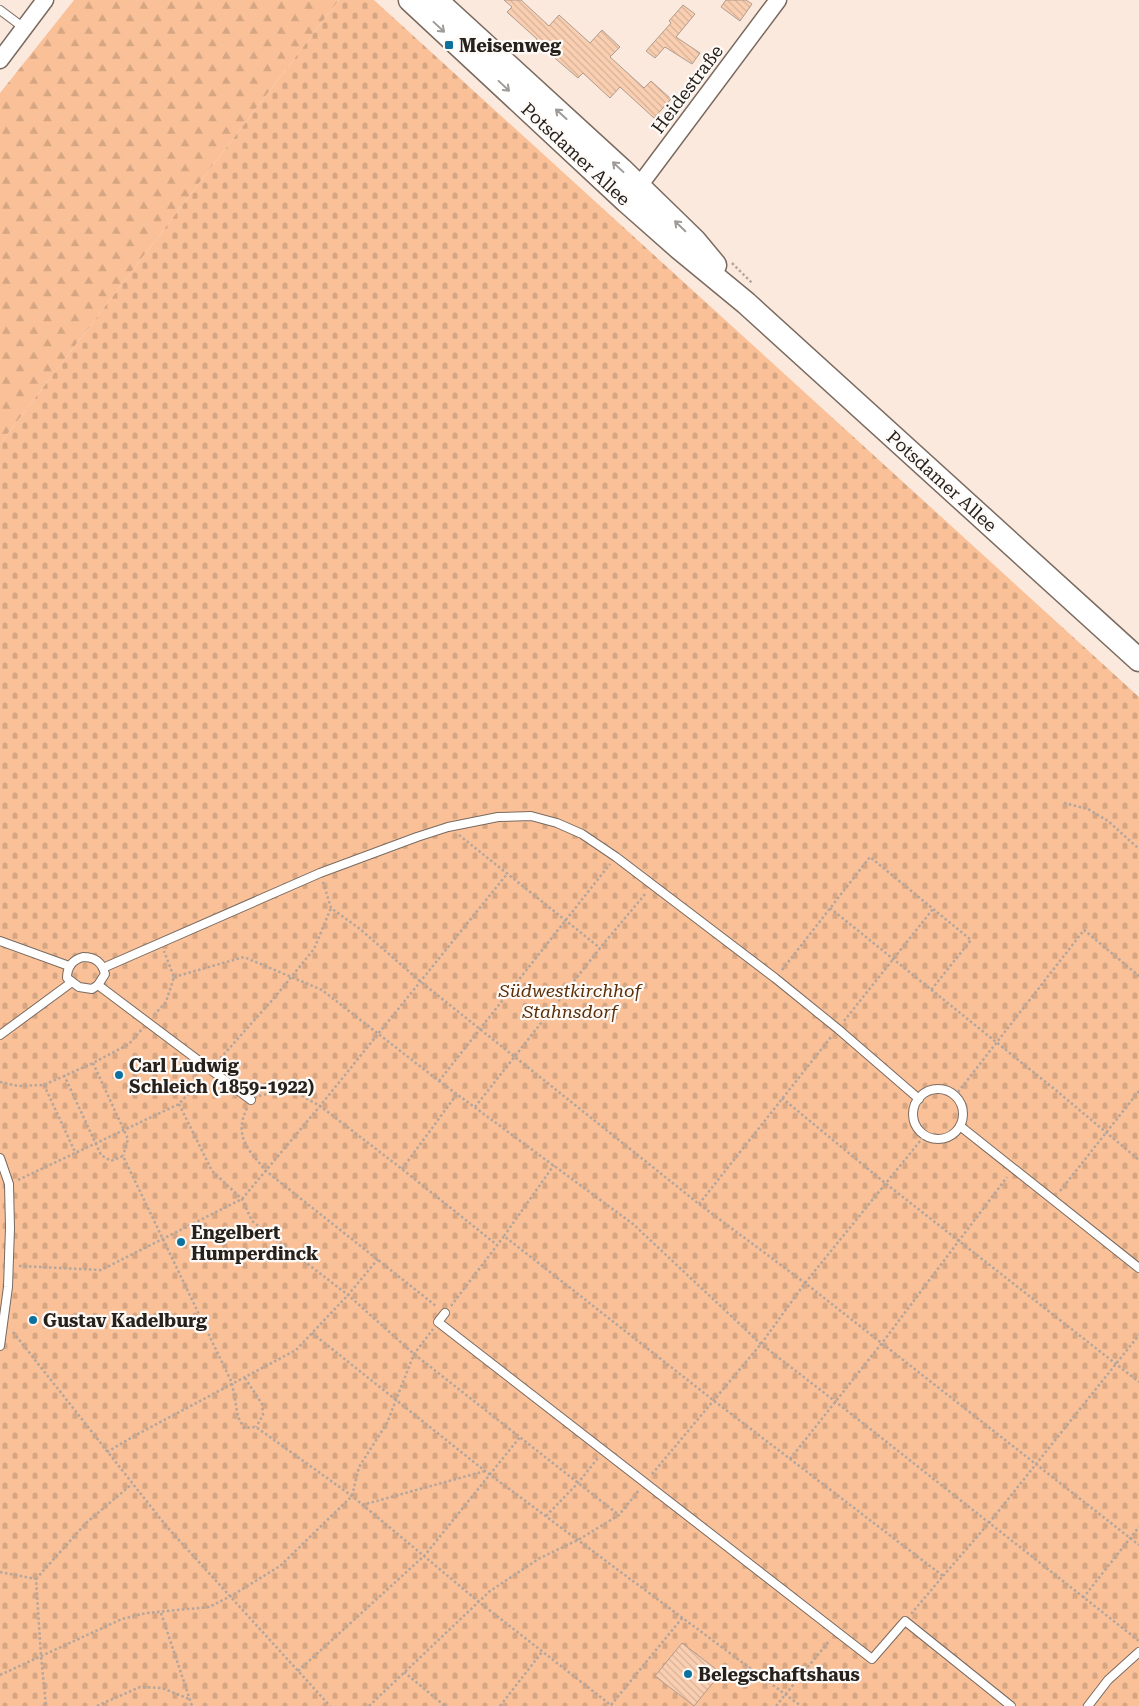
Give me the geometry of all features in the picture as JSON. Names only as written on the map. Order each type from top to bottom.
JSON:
[{"type":"street","points":[[0,60],[45,0]]},
{"type":"street","name":"Potsdamer Allee","points":[[410,0],[633,194],[695,241],[746,303],[1139,660]]},
{"type":"street","name":"Potsdamer Allee","points":[[436,0],[633,194]]},
{"type":"street","name":"Heidestraße","points":[[633,194],[778,0]]},
{"type":"lane","points":[[0,10],[24,28]]},
{"type":"lane","points":[[103,968],[320,873],[417,836],[448,827],[498,817],[531,816],[557,823],[582,834],[616,858],[775,978],[919,1098]]},
{"type":"lane","points":[[0,941],[69,966]]},
{"type":"lane","points":[[83,957],[95,959],[103,968],[105,974],[98,985],[92,990],[79,987],[67,978],[69,966],[83,957]]},
{"type":"lane","points":[[0,1035],[72,982]]},
{"type":"lane","points":[[98,985],[252,1100]]},
{"type":"lane","points":[[932,1090],[948,1091],[960,1102],[963,1110],[960,1126],[948,1137],[940,1139],[925,1135],[915,1122],[915,1106],[919,1098],[932,1090]]},
{"type":"lane","points":[[960,1126],[1139,1268]]},
{"type":"lane","points":[[0,1158],[9,1184],[10,1265],[0,1346]]},
{"type":"lane","points":[[445,1313],[438,1322],[872,1659],[905,1621],[1010,1706]]},
{"type":"lane","points":[[1088,1706],[1108,1680],[1139,1652]]},
{"type":"path","points":[[1064,804],[1088,809],[1095,813],[1108,821],[1139,849]]},
{"type":"path","points":[[448,827],[600,948]]},
{"type":"path","points":[[775,978],[870,857],[972,940],[931,990]]},
{"type":"path","points":[[439,1081],[616,858]]},
{"type":"path","points":[[9,1184],[180,1104],[292,977],[314,949],[330,908],[320,873]]},
{"type":"path","points":[[10,1265],[101,1270],[242,1199],[379,1034],[507,874]]},
{"type":"path","points":[[475,1107],[600,948],[652,886]]},
{"type":"path","points":[[330,908],[360,929],[514,1058],[699,1204],[882,1343],[1139,1546]]},
{"type":"path","points":[[830,908],[1139,1160]]},
{"type":"path","points":[[699,1204],[933,909]]},
{"type":"path","points":[[955,1096],[1084,930],[1139,976]]},
{"type":"path","points":[[0,1082],[18,1086],[44,1085],[129,1044],[166,1002],[174,977],[160,943]]},
{"type":"path","points":[[174,977],[244,957],[322,990],[439,1081],[633,1224],[761,1344],[1139,1642]]},
{"type":"path","points":[[93,1063],[128,1139],[122,1156],[232,1383],[238,1417],[244,1428],[256,1427],[352,1496],[479,1602],[611,1706],[683,1617]]},
{"type":"path","points":[[64,1075],[101,1155],[111,1161],[122,1156]]},
{"type":"path","points":[[44,1085],[76,1154]]},
{"type":"path","points":[[498,1245],[320,1106],[292,1090],[274,1092],[252,1100],[244,1115],[242,1130],[244,1145],[266,1171],[445,1313],[498,1245],[554,1165]]},
{"type":"path","points":[[1053,1200],[1139,1091]]},
{"type":"path","points":[[402,1169],[457,1094]]},
{"type":"path","points":[[782,1098],[885,1183],[1139,1382]]},
{"type":"path","points":[[180,1104],[212,1171],[242,1199],[252,1221],[348,1295],[414,1354],[619,1515]]},
{"type":"path","points":[[369,1706],[490,1591],[540,1558],[578,1540],[619,1515],[761,1344],[805,1284],[925,1135]]},
{"type":"path","points":[[790,1459],[882,1343],[1013,1169]]},
{"type":"path","points":[[504,1236],[713,1400],[943,1576]]},
{"type":"path","points":[[107,1452],[136,1434],[296,1350],[348,1295],[378,1259]]},
{"type":"path","points":[[4,1320],[166,1527],[330,1706]]},
{"type":"path","points":[[0,1675],[122,1619],[209,1606],[230,1596],[280,1566],[352,1496],[359,1467],[387,1423],[414,1354],[438,1322]]},
{"type":"path","points":[[312,1333],[490,1475],[801,1706]]},
{"type":"path","points":[[905,1621],[989,1523],[1139,1335]]},
{"type":"path","points":[[244,1378],[262,1404],[263,1415],[256,1427]]},
{"type":"path","points":[[298,1671],[425,1556],[520,1437]]},
{"type":"path","points":[[546,1516],[578,1483],[605,1451]]},
{"type":"path","points":[[362,1505],[485,1471]]},
{"type":"path","points":[[46,1706],[36,1579],[86,1524],[132,1484]]},
{"type":"path","points":[[1083,1598],[1139,1527]]},
{"type":"path","points":[[0,1572],[36,1579]]},
{"type":"path","points":[[161,1612],[192,1706]]},
{"type":"path","points":[[776,1706],[837,1632]]},
{"type":"path","points":[[500,1706],[542,1652]]},
{"type":"path","points":[[404,1672],[445,1706]]},
{"type":"path","points":[[97,1706],[140,1688],[162,1688],[189,1699]]},
{"type":"green space","points":[[74,0],[339,0],[0,444],[0,93]]},
{"type":"green space","name":"Südwestkirchhof Stahnsdorf","points":[[339,0],[374,0],[1139,697],[1139,1706],[0,1706],[0,444]]},
{"type":"building","points":[[504,0],[521,0],[549,26],[559,15],[590,43],[602,30],[620,47],[610,57],[644,88],[651,81],[671,99],[654,118],[620,87],[610,98],[583,73],[578,78],[535,41],[537,39],[507,12],[512,7]]},
{"type":"building","points":[[726,0],[746,0],[752,4],[740,21],[721,7]]},
{"type":"building","points":[[683,5],[695,14],[676,37],[700,53],[692,64],[665,47],[655,58],[646,51],[671,23],[669,21]]},
{"type":"building","name":"Belegschaftshaus","points":[[682,1643],[721,1673],[694,1706],[655,1676]]},
{"type":"place","name":"Meisenweg","points":[[449,45]]},
{"type":"place","name":"Carl Ludwig Schleich (1859-1922)","points":[[119,1075]]},
{"type":"place","name":"Engelbert Humperdinck","points":[[181,1242]]},
{"type":"place","name":"Gustav Kadelburg","points":[[33,1320]]},
{"type":"place","name":"Belegschaftshaus","points":[[688,1674]]}]
